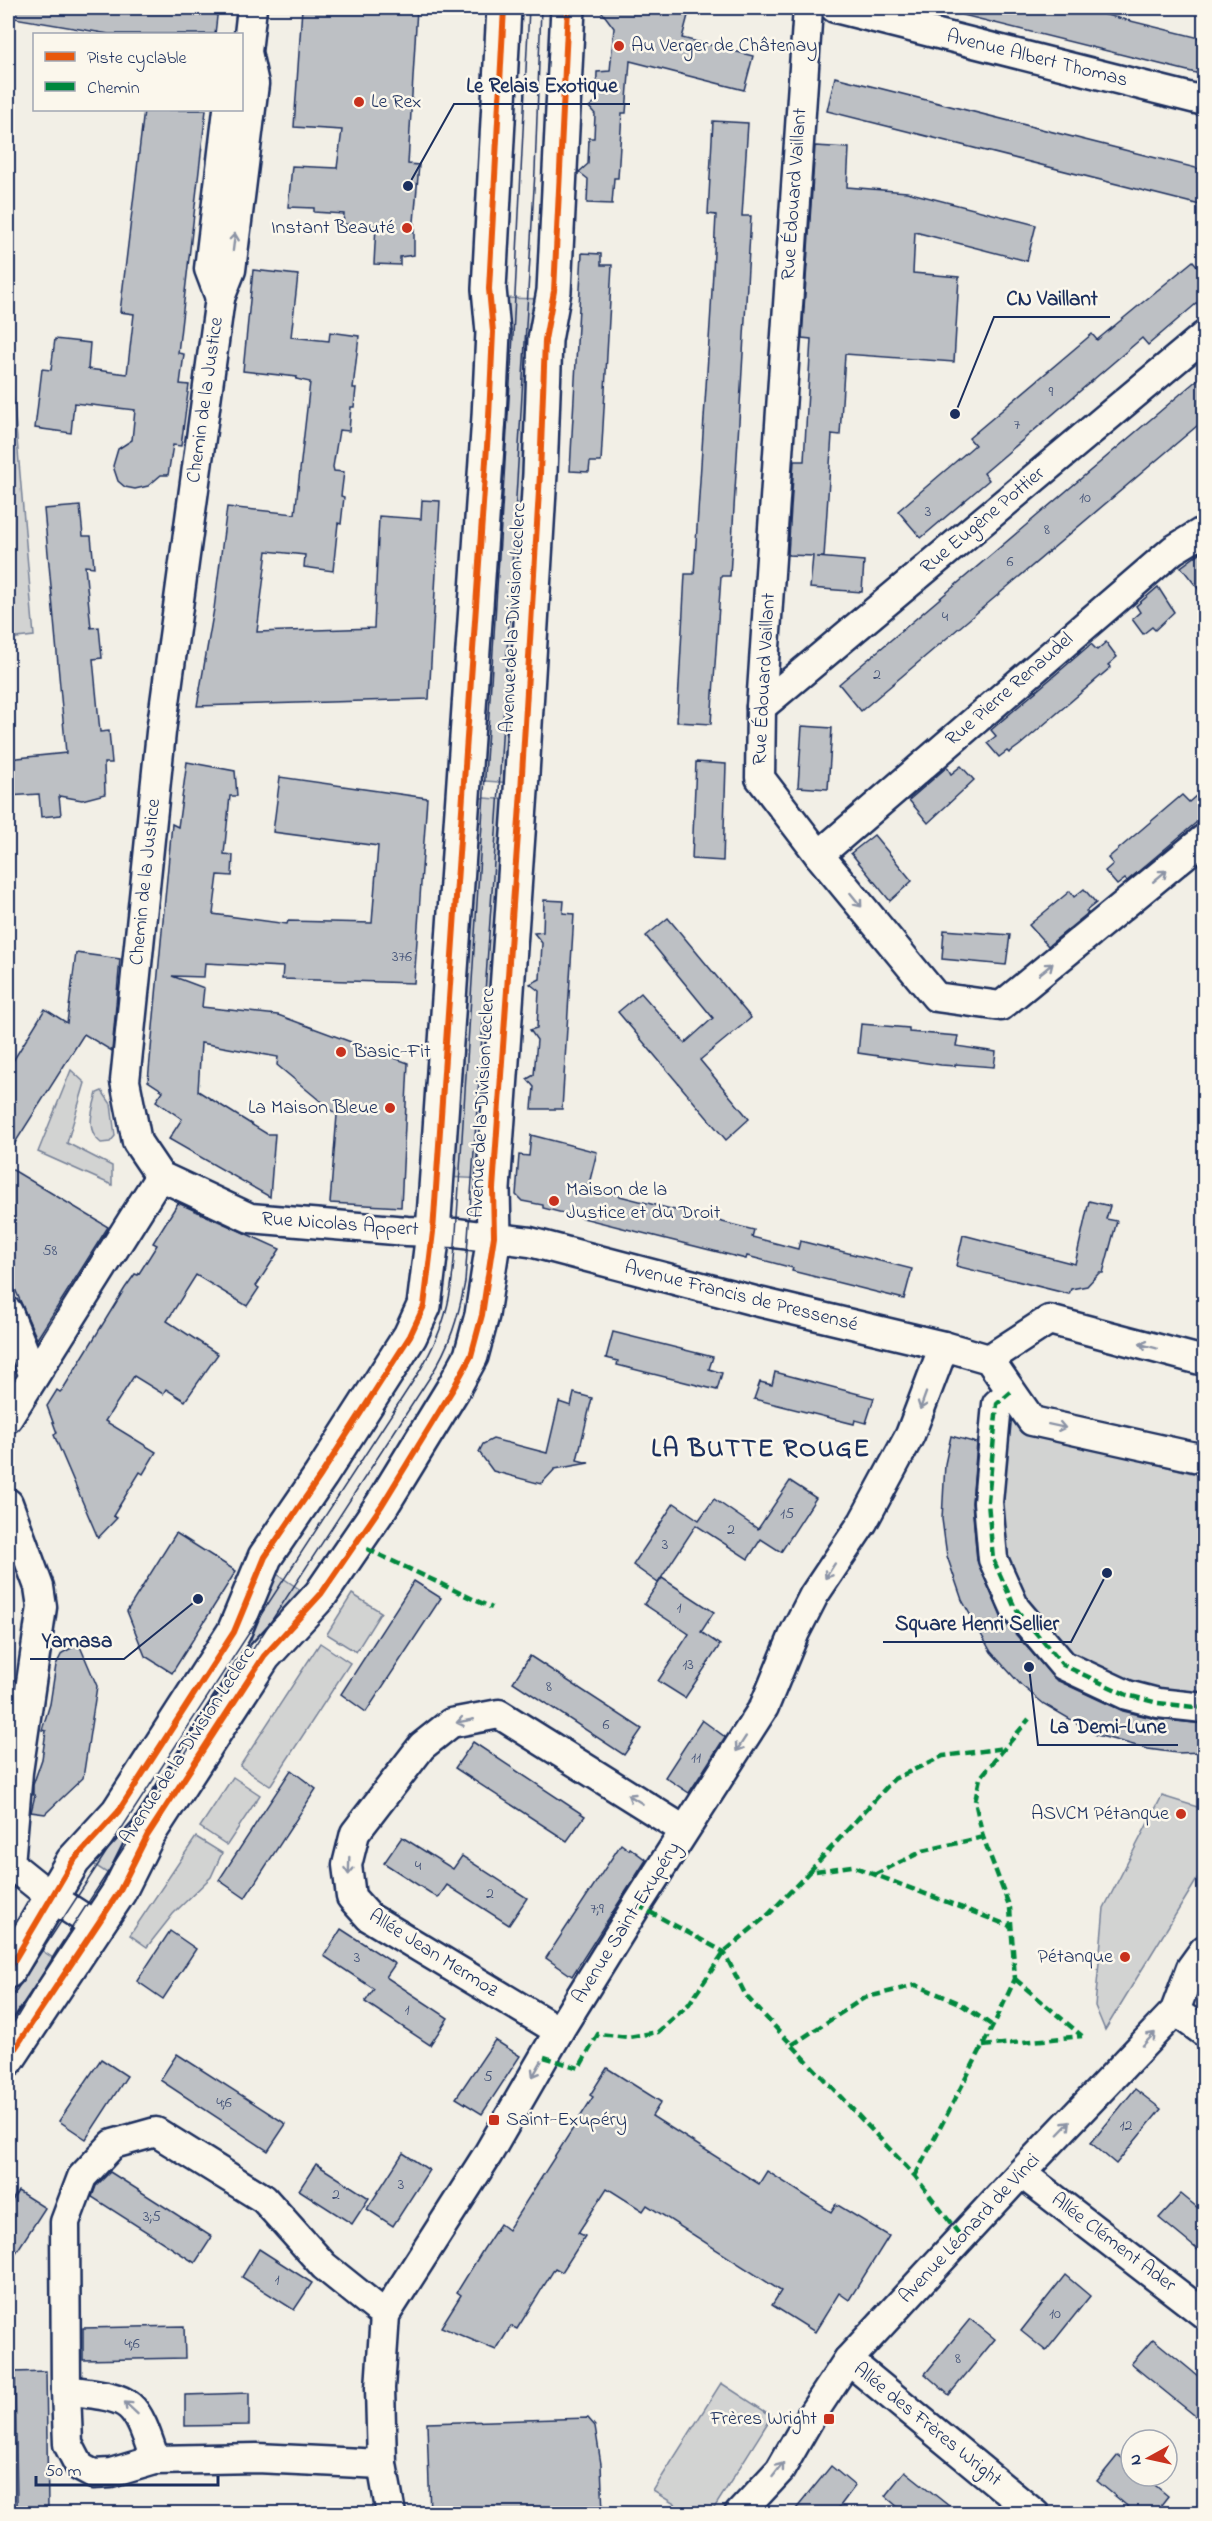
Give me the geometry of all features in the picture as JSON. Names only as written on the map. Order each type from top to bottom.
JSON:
[{"type":"main road","name":"Avenue de la Division Leclerc","points":[[8,1971],[73,1862],[118,1812],[234,1632],[265,1557],[321,1475],[410,1336],[424,1306],[433,1232],[489,417],[493,332],[489,289],[504,8]]},
{"type":"main road","name":"Avenue de la Division Leclerc","points":[[8,2059],[119,1892],[147,1836],[264,1656],[321,1594],[382,1504],[453,1389],[471,1356],[478,1335],[494,1236],[494,1189],[505,990],[540,474],[545,340],[554,291],[568,8]]},
{"type":"street","name":"Chemin de la Justice","points":[[231,181],[254,84],[244,58],[252,8]]},
{"type":"street","name":"Rue Édouard Vaillant","points":[[808,8],[761,707],[760,777],[819,855],[936,996],[1001,1006],[1204,839]]},
{"type":"street","name":"Avenue Albert Thomas","points":[[835,8],[1204,101]]},
{"type":"street","name":"Chemin de la Justice","points":[[160,1176],[136,1142],[125,1081],[161,732],[219,298],[231,270],[228,111]]},
{"type":"street","name":"Rue Eugène Pottier","points":[[761,707],[1204,336]]},
{"type":"street","name":"Rue Pierre Renaudel","points":[[819,855],[1173,550],[1204,531]]},
{"type":"street","name":"Rue Nicolas Appert","points":[[160,1176],[250,1218],[279,1222],[494,1236]]},
{"type":"street","points":[[8,1418],[160,1176]]},
{"type":"street","name":"Avenue Francis de Pressensé","points":[[494,1236],[530,1242],[988,1359]]},
{"type":"street","points":[[8,1312],[34,1376]]},
{"type":"street","points":[[1204,1361],[1049,1320],[988,1359],[1032,1421],[1204,1458]]},
{"type":"street","name":"Avenue Saint-Exupéry","points":[[391,2514],[382,2464],[380,2388],[385,2314],[488,2154],[559,2031],[684,1830],[764,1707],[795,1632],[814,1595],[863,1522],[910,1435],[944,1346]]},
{"type":"street","points":[[1011,1392],[997,1404],[988,1502],[993,1559],[1015,1608],[1063,1665],[1127,1695],[1158,1703],[1204,1708]]},
{"type":"street","points":[[8,1503],[39,1587],[42,1607],[13,1772],[9,1865],[51,1898],[96,1926]]},
{"type":"street","name":"Allée Jean Mermoz","points":[[559,2031],[369,1917],[351,1897],[347,1865],[355,1833],[422,1746],[451,1723],[499,1714],[684,1830]]},
{"type":"street","name":"Avenue Léonard de Vinci","points":[[740,2514],[780,2470],[811,2416],[848,2360],[1021,2172],[1175,2011],[1191,1968],[1204,1950]]},
{"type":"street","points":[[1175,2011],[1204,2032]]},
{"type":"street","points":[[382,2464],[257,2458],[155,2460],[111,2474],[93,2474],[80,2467],[68,2444],[65,2222],[82,2177],[113,2144],[156,2132],[264,2199],[324,2266],[385,2314]]},
{"type":"street","name":"Allée Clément Ader","points":[[1021,2172],[1204,2314]]},
{"type":"street","name":"Allée des Frères Wright","points":[[848,2360],[1035,2514]]},
{"type":"street","points":[[66,2390],[113,2396],[132,2406],[143,2422],[155,2460]]},
{"type":"shaded area","points":[[496,298],[546,299],[513,783],[471,780]]},
{"type":"shaded area","points":[[8,335],[34,636],[8,639]]},
{"type":"shaded area","points":[[470,797],[512,800],[486,1179],[445,1177]]},
{"type":"shaded area","points":[[71,1070],[85,1083],[67,1143],[112,1166],[112,1185],[38,1152]]},
{"type":"shaded area","points":[[102,1091],[111,1104],[115,1136],[110,1142],[101,1143],[93,1133],[91,1120],[97,1093]]},
{"type":"shaded area","points":[[1002,1412],[1024,1431],[1204,1476],[1204,1696],[1129,1688],[1070,1658],[1020,1602],[999,1543]]},
{"type":"shaded area","points":[[268,1568],[311,1597],[119,1881],[87,1860]]},
{"type":"shaded area","points":[[8,1580],[15,1603],[8,1650]]},
{"type":"shaded area","points":[[352,1594],[381,1612],[356,1652],[327,1634]]},
{"type":"shaded area","points":[[320,1643],[350,1663],[270,1786],[240,1766]]},
{"type":"shaded area","points":[[233,1777],[260,1795],[227,1845],[200,1827]]},
{"type":"shaded area","name":"Pétanque","points":[[1162,1796],[1204,1809],[1204,1868],[1105,2030],[1095,2006],[1104,1908]]},
{"type":"shaded area","points":[[196,1837],[222,1853],[211,1877],[173,1914],[147,1947],[130,1935]]},
{"type":"shaded area","points":[[32,1944],[62,1964],[8,2045],[8,1986]]},
{"type":"shaded area","points":[[721,2383],[772,2416],[711,2513],[689,2513],[653,2491]]},
{"type":"building","points":[[15,8],[218,8],[215,33],[103,33],[14,18]]},
{"type":"building","points":[[302,8],[417,8],[408,164],[419,165],[414,222],[414,255],[400,257],[400,265],[374,264],[376,225],[343,224],[344,214],[314,212],[314,208],[288,207],[292,166],[337,168],[342,130],[294,127]]},
{"type":"building","points":[[599,8],[690,8],[682,38],[753,56],[744,90],[630,61],[626,113],[622,113],[618,178],[614,178],[612,204],[587,203],[588,179],[579,172],[588,164],[589,138],[594,138],[595,114],[589,107],[596,101],[597,72],[610,71],[614,28]]},
{"type":"building","points":[[964,8],[1078,8],[1204,39],[1204,75],[963,15]]},
{"type":"building","points":[[835,77],[1204,170],[1204,206],[827,111]]},
{"type":"building","points":[[144,111],[206,111],[178,353],[184,354],[180,384],[189,385],[181,446],[173,445],[168,475],[161,475],[148,486],[135,489],[125,487],[118,481],[113,466],[118,449],[132,440],[135,410],[74,403],[71,433],[35,428],[42,369],[51,370],[55,339],[90,343],[88,369],[127,374],[134,314],[120,312]]},
{"type":"building","points":[[713,121],[748,123],[742,216],[751,216],[730,576],[721,576],[711,724],[677,722],[685,574],[694,574],[711,309],[716,215],[708,214]]},
{"type":"building","points":[[815,146],[849,148],[847,187],[907,192],[1036,225],[1027,261],[915,232],[913,273],[959,277],[954,362],[845,354],[840,435],[832,434],[824,557],[817,557],[864,561],[862,592],[810,588],[813,556],[788,555],[794,461],[804,461],[811,339],[802,338]]},
{"type":"building","points":[[582,253],[601,254],[601,265],[612,265],[601,462],[590,462],[589,472],[570,471]]},
{"type":"building","points":[[1193,261],[1204,274],[1204,297],[1148,345],[1142,338],[984,473],[989,480],[921,538],[898,511],[975,445],[969,438],[1092,334],[1097,340]]},
{"type":"building","points":[[253,270],[298,275],[291,337],[329,341],[330,332],[359,336],[353,388],[356,388],[354,407],[351,407],[349,431],[339,430],[333,467],[334,471],[344,472],[341,496],[344,497],[341,524],[338,523],[333,571],[304,567],[305,555],[267,551],[257,632],[374,628],[379,516],[421,519],[422,500],[440,501],[429,699],[197,706],[214,609],[227,507],[295,514],[310,382],[296,379],[297,377],[243,371]]},
{"type":"building","points":[[1204,374],[1204,420],[861,711],[839,684]]},
{"type":"building","points":[[80,506],[83,536],[91,536],[94,567],[85,566],[91,628],[99,627],[102,658],[93,659],[100,732],[109,731],[112,763],[104,763],[105,794],[82,800],[59,796],[61,815],[41,817],[39,794],[8,796],[8,759],[66,753],[44,509]]},
{"type":"building","points":[[1204,550],[1204,596],[1181,567]]},
{"type":"building","points":[[1158,587],[1174,612],[1155,630],[1152,627],[1143,634],[1132,619],[1140,612],[1136,606]]},
{"type":"building","points":[[1106,642],[1117,657],[1108,665],[1111,667],[1020,745],[999,757],[987,743],[996,736],[991,730],[1091,644],[1097,650]]},
{"type":"building","points":[[802,726],[832,728],[828,789],[798,787]]},
{"type":"building","points":[[187,762],[235,771],[237,796],[230,796],[224,854],[233,855],[232,876],[218,875],[213,914],[287,924],[288,921],[372,923],[378,846],[273,832],[280,777],[427,798],[414,983],[282,979],[283,967],[205,963],[204,977],[172,976],[204,988],[202,1007],[278,1015],[408,1063],[401,1207],[330,1203],[337,1115],[277,1065],[278,1057],[201,1043],[198,1091],[267,1134],[275,1134],[270,1197],[169,1139],[182,1119],[156,1101],[163,1091],[148,1081],[172,824],[178,827]]},
{"type":"building","points":[[696,762],[726,764],[723,861],[692,859]]},
{"type":"building","points":[[961,766],[974,780],[928,823],[909,800],[947,767],[951,774]]},
{"type":"building","points":[[1204,789],[1204,816],[1127,881],[1125,879],[1117,885],[1105,871],[1113,864],[1108,858],[1182,795],[1189,802]]},
{"type":"building","points":[[874,835],[912,881],[890,901],[851,853]]},
{"type":"building","points":[[1084,889],[1096,903],[1086,911],[1088,913],[1048,946],[1029,925],[1070,891],[1074,897]]},
{"type":"building","points":[[544,900],[564,901],[563,913],[574,914],[562,1109],[532,1109],[534,1087],[527,1079],[534,1075],[537,1040],[530,1030],[537,1028],[539,991],[530,984],[540,979],[542,943],[534,933],[543,932]]},
{"type":"building","points":[[668,918],[751,1018],[700,1060],[749,1119],[726,1140],[618,1012],[641,993],[685,1043],[713,1018],[646,936]]},
{"type":"building","points":[[944,930],[1010,935],[1006,965],[942,959]]},
{"type":"building","points":[[76,953],[120,959],[112,1051],[84,1034],[8,1154],[8,1069],[45,1009],[67,1023]]},
{"type":"building","points":[[861,1024],[909,1028],[909,1032],[958,1036],[956,1046],[996,1052],[994,1067],[941,1065],[858,1053]]},
{"type":"building","points":[[531,1135],[597,1152],[588,1188],[754,1230],[752,1237],[798,1249],[800,1241],[912,1269],[904,1299],[792,1271],[793,1268],[747,1256],[746,1259],[522,1201],[516,1195],[519,1155],[529,1156]]},
{"type":"building","points":[[8,1167],[108,1227],[37,1339],[8,1273]]},
{"type":"building","points":[[1089,1201],[1110,1206],[1106,1219],[1117,1221],[1103,1273],[1099,1273],[1087,1286],[1071,1289],[1069,1294],[956,1266],[963,1235],[1075,1264]]},
{"type":"building","points":[[178,1203],[280,1249],[256,1286],[259,1288],[247,1306],[196,1275],[167,1321],[218,1354],[185,1401],[166,1389],[163,1394],[134,1376],[105,1421],[156,1452],[143,1474],[140,1472],[113,1516],[117,1518],[98,1538],[54,1435],[57,1433],[47,1406],[57,1390],[60,1392],[63,1389],[125,1288],[135,1274],[138,1275],[157,1245],[153,1243]]},
{"type":"building","points":[[613,1332],[713,1357],[709,1369],[722,1373],[717,1390],[617,1365],[618,1361],[606,1358]]},
{"type":"building","points":[[775,1372],[874,1398],[866,1423],[855,1420],[854,1424],[754,1399],[760,1382],[772,1385]]},
{"type":"building","points":[[574,1393],[592,1398],[577,1460],[589,1463],[555,1469],[541,1484],[493,1471],[479,1452],[483,1444],[493,1439],[547,1453],[559,1402],[571,1406]]},
{"type":"building","points":[[951,1436],[977,1443],[972,1503],[977,1560],[1002,1619],[1056,1680],[1123,1711],[1156,1719],[1204,1724],[1204,1752],[1177,1753],[1148,1749],[1097,1735],[1044,1704],[1021,1685],[991,1652],[962,1600],[947,1556],[942,1519],[945,1464]]},
{"type":"building","points":[[790,1481],[816,1498],[781,1552],[761,1539],[748,1559],[696,1525],[658,1583],[633,1565],[674,1503],[699,1520],[714,1499],[758,1529]]},
{"type":"building","points":[[176,1533],[236,1571],[172,1673],[145,1656],[127,1611]]},
{"type":"building","points":[[662,1578],[714,1612],[701,1632],[720,1645],[685,1698],[658,1681],[689,1634],[644,1604]]},
{"type":"building","points":[[414,1581],[441,1598],[366,1712],[341,1694]]},
{"type":"building","points":[[79,1644],[97,1686],[83,1778],[45,1814],[31,1812],[35,1795],[33,1795],[33,1785],[42,1759],[46,1731],[42,1730],[50,1704],[56,1665],[62,1653]]},
{"type":"building","points":[[530,1656],[642,1729],[624,1755],[513,1682]]},
{"type":"building","points":[[702,1720],[725,1737],[689,1793],[665,1777]]},
{"type":"building","points":[[473,1742],[585,1816],[567,1841],[455,1768]]},
{"type":"building","points":[[291,1770],[316,1789],[245,1898],[219,1880]]},
{"type":"building","points":[[402,1837],[453,1869],[462,1856],[527,1898],[509,1925],[447,1885],[438,1898],[384,1863]]},
{"type":"building","points":[[621,1844],[646,1860],[572,1976],[546,1958]]},
{"type":"building","points":[[341,1929],[395,1964],[386,1977],[448,2018],[430,2045],[365,2002],[374,1989],[324,1956]]},
{"type":"building","points":[[170,1931],[196,1949],[163,1999],[137,1981]]},
{"type":"building","points":[[495,2040],[520,2056],[482,2114],[456,2098]]},
{"type":"building","points":[[177,2054],[286,2124],[268,2151],[160,2080]]},
{"type":"building","points":[[101,2059],[127,2076],[86,2139],[59,2121]]},
{"type":"building","points":[[607,2068],[661,2102],[652,2116],[759,2184],[767,2171],[831,2212],[836,2204],[889,2236],[849,2300],[839,2293],[815,2332],[772,2305],[781,2291],[647,2205],[643,2211],[607,2188],[578,2233],[585,2236],[562,2272],[555,2268],[517,2329],[511,2326],[496,2350],[441,2327],[461,2295],[457,2292],[483,2250],[500,2224],[508,2230],[593,2097],[590,2095]]},
{"type":"building","points":[[1135,2089],[1161,2109],[1116,2164],[1091,2143]]},
{"type":"building","points":[[403,2153],[429,2170],[393,2226],[367,2209]]},
{"type":"building","points":[[316,2164],[369,2198],[352,2224],[299,2190]]},
{"type":"building","points":[[110,2172],[212,2237],[195,2263],[92,2197],[96,2186]]},
{"type":"building","points":[[18,2191],[45,2208],[8,2265],[8,2207]]},
{"type":"building","points":[[1181,2194],[1204,2213],[1204,2255],[1159,2218]]},
{"type":"building","points":[[259,2249],[312,2283],[294,2310],[242,2277]]},
{"type":"building","points":[[1065,2275],[1090,2296],[1046,2351],[1021,2331]]},
{"type":"building","points":[[970,2319],[995,2339],[949,2395],[925,2374]]},
{"type":"building","points":[[184,2326],[185,2358],[83,2360],[83,2328]]},
{"type":"building","points":[[1153,2339],[1204,2381],[1204,2423],[1131,2364]]},
{"type":"building","points":[[46,2371],[48,2508],[17,2508],[15,2372]]},
{"type":"building","points":[[249,2393],[249,2425],[185,2426],[185,2395]]},
{"type":"building","points":[[588,2418],[595,2426],[601,2464],[603,2514],[430,2514],[427,2423]]},
{"type":"building","points":[[1118,2455],[1119,2488],[1158,2488],[1168,2496],[1154,2514],[1137,2514],[1097,2481]]},
{"type":"building","points":[[831,2466],[855,2486],[834,2514],[792,2514]]},
{"type":"building","points":[[905,2471],[959,2514],[906,2514],[885,2496]]},
{"type":"tram line","points":[[8,2003],[419,1372],[437,1336],[448,1305],[456,1233],[513,336],[529,8]]},
{"type":"tram line","points":[[8,2032],[56,1952],[430,1377],[448,1343],[459,1308],[465,1282],[499,790],[535,171],[541,8]]},
{"type":"marked path","points":[[1011,1392],[997,1404],[988,1502],[993,1559],[1015,1608],[1063,1665],[1127,1695],[1158,1703],[1204,1708]]},
{"type":"marked path","points":[[367,1549],[492,1608]]},
{"type":"marked path","points":[[915,2176],[1015,1979],[1010,1908],[983,1837],[975,1801],[980,1778],[1029,1719]]},
{"type":"marked path","points":[[809,1872],[894,1779],[943,1756],[1005,1748]]},
{"type":"marked path","points":[[874,1875],[923,1851],[983,1837]]},
{"type":"marked path","points":[[544,2057],[579,2068],[598,2034],[629,2037],[658,2032],[689,2004],[724,1952],[769,1914],[809,1872],[852,1866],[1010,1926]]},
{"type":"marked path","points":[[637,1905],[724,1952],[746,1996],[915,2176],[962,2238]]},
{"type":"marked path","points":[[1015,1979],[1082,2036]]},
{"type":"marked path","points":[[792,2045],[864,1998],[916,1985],[959,2003],[993,2026]]},
{"type":"marked path","points":[[983,2046],[1082,2036]]},
{"type":"cycle path","points":[[8,1971],[73,1861],[118,1812],[234,1632],[265,1557],[321,1475],[410,1336],[424,1306],[433,1232],[489,417],[493,332],[489,289],[504,8]]},
{"type":"cycle path","points":[[8,2059],[119,1892],[147,1836],[264,1656],[321,1594],[382,1505],[471,1356],[482,1315],[494,1236],[493,1189],[521,791],[540,474],[545,340],[554,291],[568,8]]},
{"type":"place","name":"Au Verger de Châtenay","points":[[619,46]]},
{"type":"place","name":"Le Rex","points":[[359,102]]},
{"type":"place","name":"Le Relais Exotique","points":[[408,186]]},
{"type":"place","name":"Instant Beauté","points":[[407,228]]},
{"type":"place","name":"CN Vaillant","points":[[955,414]]},
{"type":"place","name":"Basic-Fit","points":[[341,1052]]},
{"type":"place","name":"La Maison Bleue","points":[[390,1108]]},
{"type":"place","name":"Maison de la Justice et du Droit","points":[[554,1201]]},
{"type":"place","name":"Square Henri Sellier","points":[[1107,1573]]},
{"type":"place","name":"Yamasa","points":[[198,1599]]},
{"type":"place","name":"La Demi-Lune","points":[[1029,1667]]},
{"type":"place","name":"ASVCM Pétanque","points":[[1181,1814]]},
{"type":"place","name":"Pétanque","points":[[1125,1957]]},
{"type":"place","name":"Saint-Exupéry","points":[[494,2120]]},
{"type":"place","name":"Frères Wright","points":[[829,2419]]},
{"type":"district","name":"LA BUTTE ROUGE","points":[[761,1450]]}]
